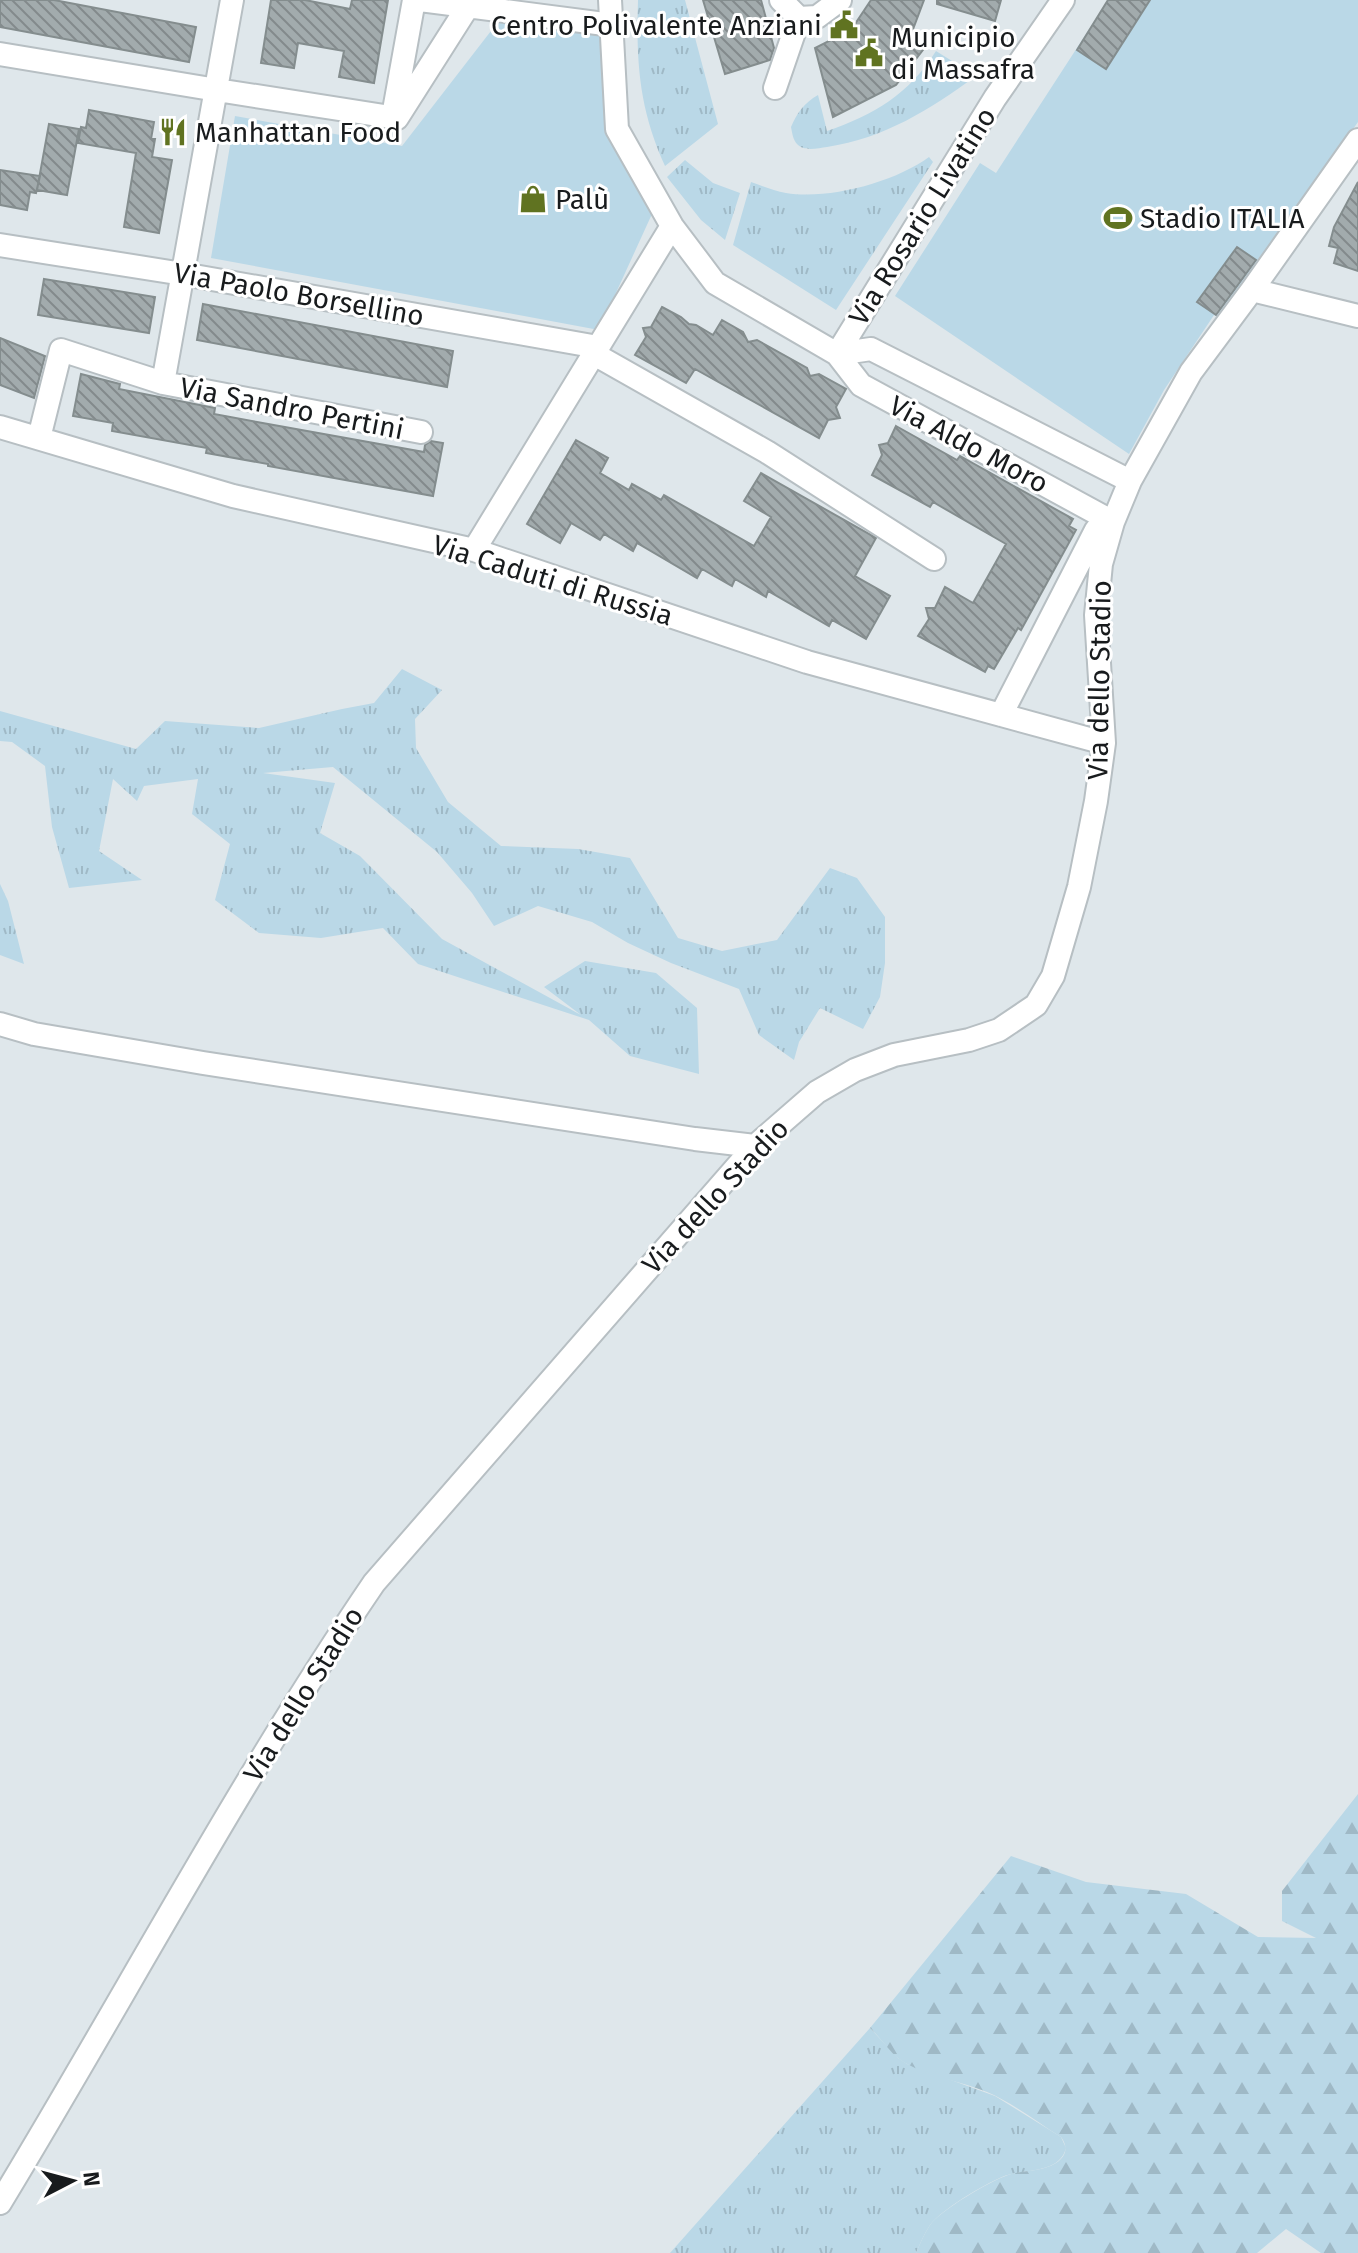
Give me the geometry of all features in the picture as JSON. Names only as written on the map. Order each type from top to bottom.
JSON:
[{"type":"street","name":"Via Sandro Pertini","points":[[163,383],[232,0]]},
{"type":"street","points":[[393,117],[417,0],[470,3],[612,25]]},
{"type":"street","name":"Via Aldo Moro","points":[[610,0],[617,129],[672,226],[715,283],[837,354],[861,385],[1113,522]]},
{"type":"street","points":[[781,0],[799,18],[817,17],[840,0]]},
{"type":"street","name":"Via Rosario Livatino","points":[[837,354],[995,98],[1063,0]]},
{"type":"street","points":[[0,54],[397,118],[470,3]]},
{"type":"street","points":[[775,88],[799,18]]},
{"type":"street","name":"Via dello Stadio","points":[[0,2203],[253,1772],[332,1644],[374,1583],[755,1146],[817,1092],[855,1070],[894,1055],[969,1040],[999,1030],[1036,1005],[1053,976],[1079,887],[1096,801],[1104,743],[1096,615],[1101,564],[1113,522],[1130,481],[1191,372],[1358,140]]},
{"type":"street","points":[[474,550],[672,226]]},
{"type":"street","name":"Via Paolo Borsellino","points":[[0,245],[183,274],[596,350],[767,452],[934,559]]},
{"type":"street","points":[[1252,290],[1358,316]]},
{"type":"street","name":"Via Aldo Moro","points":[[837,354],[871,349],[1130,481]]},
{"type":"street","name":"Via Sandro Pertini","points":[[39,438],[61,350],[163,383],[421,432]]},
{"type":"street","name":"Via Caduti di Russia","points":[[0,427],[233,496],[474,550],[807,662],[1104,743]]},
{"type":"street","points":[[1001,715],[1096,530],[1113,522]]},
{"type":"street","points":[[0,1024],[34,1034],[203,1063],[664,1135],[755,1146]]},
{"type":"green space","points":[[638,0],[685,0],[718,124],[665,166],[650,125],[641,85]]},
{"type":"green space","name":"Stadio ITALIA","points":[[1108,0],[1358,0],[1358,122],[1219,318],[1214,315],[1164,390],[1129,454],[895,296],[980,163],[996,173]]},
{"type":"green space","points":[[501,18],[599,31],[610,137],[657,203],[599,330],[211,258],[235,116],[402,146]]},
{"type":"green space","points":[[936,51],[976,76],[906,121],[868,137],[815,149],[803,148],[796,142],[791,127],[813,98],[818,95],[827,131],[844,125],[875,110],[902,91]]},
{"type":"green space","points":[[929,157],[933,162],[836,310],[733,245],[751,182],[786,193],[822,194],[880,181]]},
{"type":"green space","points":[[685,160],[713,183],[740,193],[725,240],[701,220],[667,177]]},
{"type":"green space","points":[[402,669],[442,690],[415,719],[416,748],[448,802],[501,846],[578,849],[630,858],[678,938],[722,951],[777,940],[830,868],[857,878],[885,917],[885,963],[880,997],[863,1029],[820,1008],[799,1042],[794,1060],[759,1035],[739,989],[671,963],[592,922],[538,906],[494,926],[472,893],[437,852],[333,767],[263,773],[335,783],[320,833],[360,856],[442,939],[581,1015],[544,987],[585,961],[656,973],[697,1008],[699,1074],[630,1056],[589,1020],[418,964],[383,928],[321,938],[259,933],[215,900],[230,844],[192,814],[198,779],[144,786],[137,801],[113,779],[99,851],[142,880],[69,888],[52,827],[45,766],[12,742],[0,741],[0,711],[136,749],[165,721],[259,728],[374,703]]},
{"type":"green space","points":[[0,884],[8,901],[24,964],[0,955]]},
{"type":"green space","points":[[1358,1794],[1358,2253],[1321,2253],[1286,2229],[1257,2253],[916,2253],[930,2225],[955,2204],[1000,2178],[1051,2166],[1060,2160],[1065,2151],[1061,2137],[1006,2102],[987,2092],[905,2063],[870,2028],[1011,1856],[1086,1882],[1186,1894],[1258,1937],[1316,1938],[1282,1921],[1282,1891]]},
{"type":"green space","points":[[870,2028],[907,2064],[995,2096],[1061,2137],[1066,2148],[1062,2157],[1048,2167],[1002,2177],[963,2198],[930,2225],[916,2253],[670,2253]]},
{"type":"building","points":[[0,0],[54,0],[196,27],[189,62],[0,27]]},
{"type":"building","points":[[271,0],[305,0],[350,9],[352,0],[388,0],[374,83],[339,77],[344,51],[298,43],[294,68],[261,63]]},
{"type":"building","points":[[703,0],[761,0],[774,48],[770,60],[725,74]]},
{"type":"building","name":"Municipio di Massafra","points":[[871,0],[924,0],[912,32],[929,42],[896,85],[833,117],[815,48],[855,24]]},
{"type":"building","points":[[937,0],[1001,0],[995,21],[937,4]]},
{"type":"building","points":[[1108,0],[1150,0],[1106,69],[1077,50]]},
{"type":"building","points":[[89,110],[154,122],[152,157],[172,160],[159,233],[124,227],[136,153],[78,143],[81,127],[86,128]]},
{"type":"building","points":[[49,124],[79,129],[67,195],[37,190]]},
{"type":"building","points":[[0,170],[40,176],[36,193],[30,192],[27,210],[0,205]]},
{"type":"building","points":[[1358,182],[1358,271],[1334,263],[1338,248],[1329,246],[1334,227]]},
{"type":"building","points":[[1237,247],[1256,260],[1216,315],[1197,302]]},
{"type":"building","points":[[44,279],[155,297],[149,333],[38,315]]},
{"type":"building","points":[[203,304],[453,351],[447,387],[197,340]]},
{"type":"building","points":[[662,307],[713,335],[722,320],[743,332],[748,342],[757,340],[807,368],[810,376],[819,374],[846,389],[836,407],[840,418],[828,420],[819,438],[695,369],[686,383],[635,355],[646,337],[643,328],[651,327]]},
{"type":"building","points":[[0,338],[45,356],[34,398],[0,385]]},
{"type":"building","points":[[81,374],[120,384],[119,389],[215,408],[214,414],[424,452],[425,445],[431,441],[443,443],[433,496],[268,466],[206,453],[207,448],[112,431],[113,423],[73,416]]},
{"type":"building","points":[[896,426],[957,460],[960,456],[1073,519],[1069,526],[1076,530],[1021,630],[1018,628],[994,669],[988,666],[985,672],[918,636],[929,619],[926,608],[935,608],[945,587],[973,603],[1006,544],[933,502],[930,507],[872,475],[882,455],[879,445],[888,443]]},
{"type":"building","points":[[576,440],[608,458],[600,473],[629,490],[632,484],[661,500],[664,495],[754,546],[771,517],[744,501],[761,473],[876,538],[855,576],[890,596],[866,639],[832,620],[829,626],[768,591],[766,597],[735,579],[732,586],[702,569],[697,578],[637,543],[633,551],[604,534],[600,540],[571,523],[560,543],[527,524]]},
{"type":"place","name":"Centro Polivalente Anziani","points":[[844,25]]},
{"type":"place","name":"Municipio di Massafra","points":[[869,53]]},
{"type":"place","name":"Manhattan Food","points":[[173,132]]},
{"type":"place","name":"Palù","points":[[533,199]]},
{"type":"place","name":"Stadio ITALIA","points":[[1118,218]]}]
